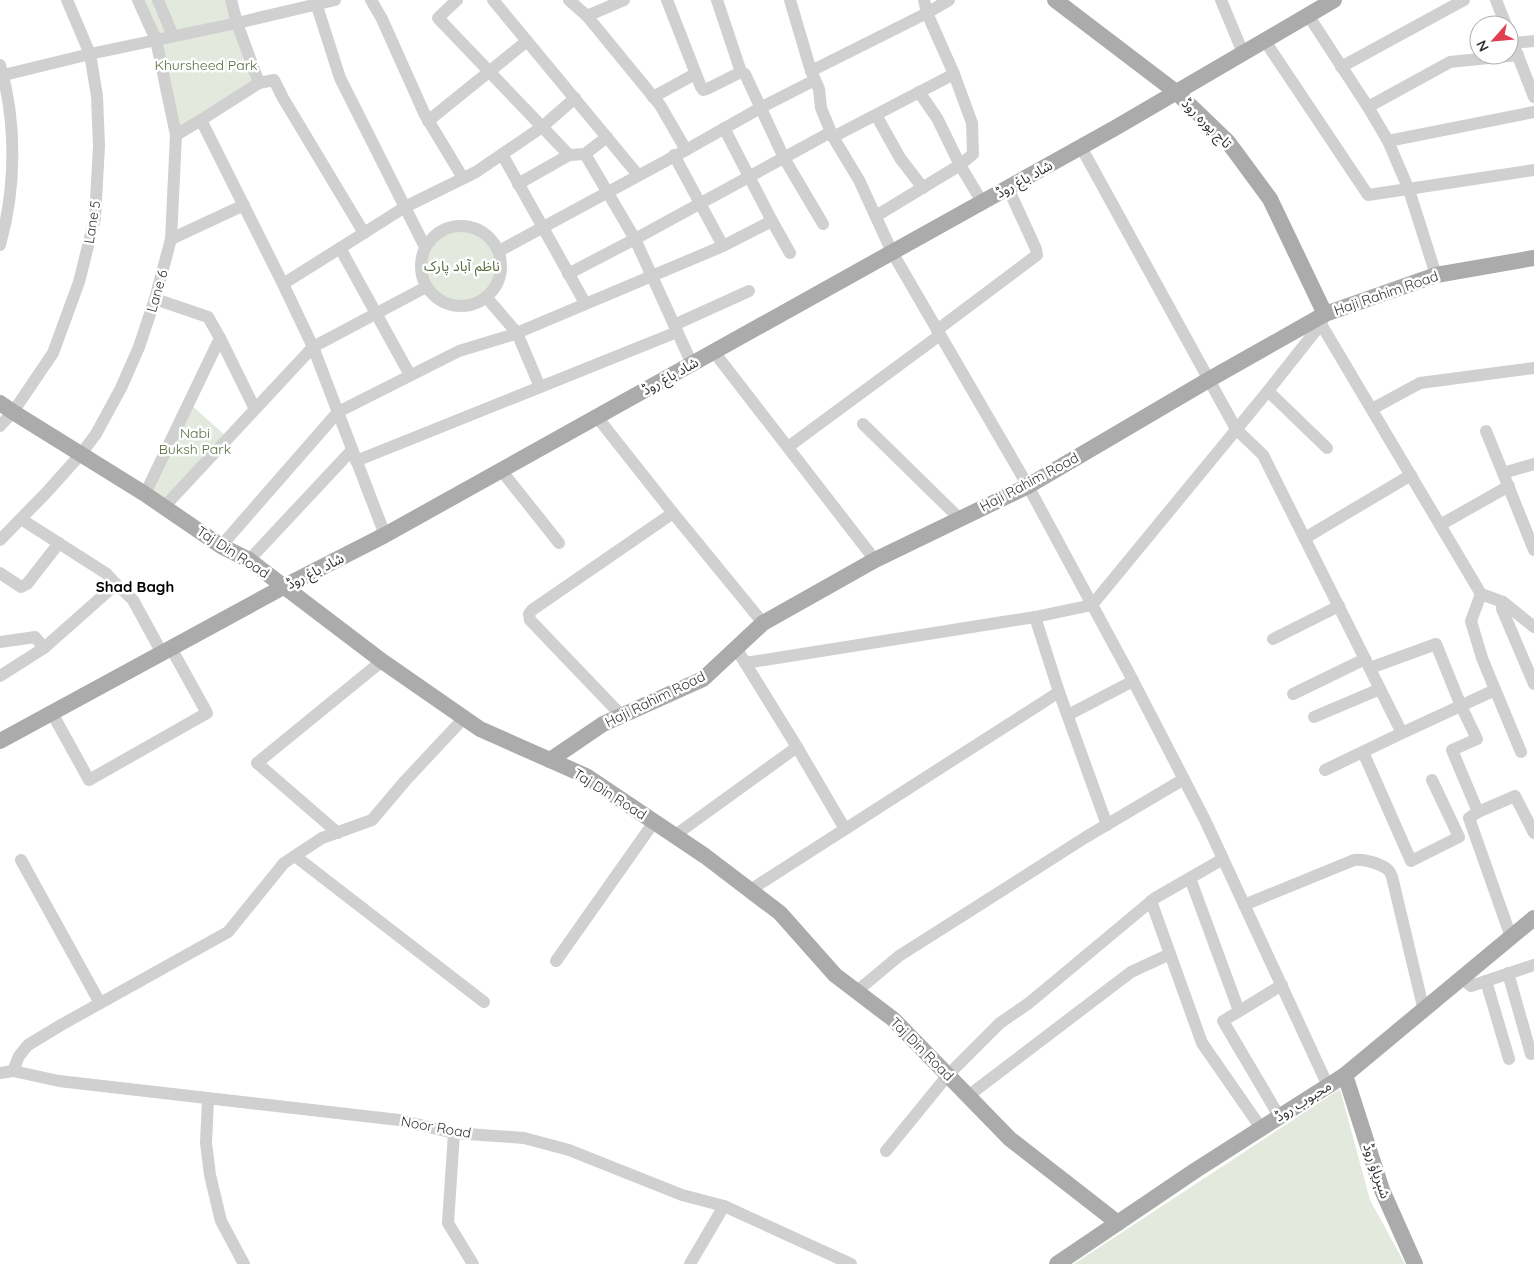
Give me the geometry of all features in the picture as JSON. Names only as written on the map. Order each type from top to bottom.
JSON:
[{"type":"main road","name":"تاج پورہ روڈ","points":[[1054,0],[1176,92],[1228,142],[1270,199],[1323,319]]},
{"type":"main road","name":"شاد باغ روڈ","points":[[0,741],[284,586],[385,535],[1081,147],[1334,0]]},
{"type":"main road","name":"Haji Rahim Road","points":[[550,760],[604,724],[703,679],[763,623],[875,560],[1028,486],[1210,379],[1323,319],[1436,275],[1534,258]]},
{"type":"main road","name":"Taj Din Road","points":[[7,408],[145,494],[221,546],[249,560],[382,661],[480,729],[586,776],[780,912],[835,975],[893,1019],[1010,1139],[1118,1223]]},
{"type":"main road","name":"محبوب روڈ","points":[[1058,1264],[1279,1116],[1345,1075],[1534,918]]},
{"type":"main road","name":"شېرپاؤ روڈ","points":[[1345,1075],[1382,1190],[1415,1264]]},
{"type":"street","name":"Lane 5","points":[[0,426],[7,408],[53,353],[79,282],[95,218],[98,138],[97,96],[90,54],[68,0]]},
{"type":"street","name":"Lane 6","points":[[0,540],[81,454],[96,434],[121,388],[139,347],[155,299],[171,239],[176,134],[156,40],[138,0]]},
{"type":"street","points":[[158,0],[173,36]]},
{"type":"street","points":[[231,0],[237,23],[259,83]]},
{"type":"street","points":[[0,246],[6,226],[12,176],[11,125],[1,72],[237,23],[315,2],[335,0]]},
{"type":"street","points":[[371,0],[382,19],[428,121],[463,178]]},
{"type":"street","points":[[458,0],[438,18],[569,155]]},
{"type":"street","points":[[493,0],[638,175]]},
{"type":"street","points":[[569,0],[587,16],[660,105],[701,203],[724,246]]},
{"type":"street","points":[[667,0],[703,90],[741,72]]},
{"type":"street","points":[[790,0],[813,76],[819,89],[821,108],[832,134],[859,180],[892,252],[1028,486],[1133,681],[1223,859],[1328,1086]]},
{"type":"street","points":[[876,216],[960,165],[973,154],[972,123],[954,74],[927,13],[924,0]]},
{"type":"street","points":[[499,251],[762,108],[813,76],[949,0]]},
{"type":"street","points":[[1221,0],[1243,53]]},
{"type":"street","points":[[1342,67],[1464,0]]},
{"type":"street","points":[[1496,0],[1502,15]]},
{"type":"street","points":[[587,16],[617,1]]},
{"type":"street","points":[[721,1],[741,72],[746,74],[784,158],[823,224]]},
{"type":"street","points":[[315,2],[340,78],[425,247]]},
{"type":"street","points":[[1308,15],[1388,141],[1409,190],[1436,275]]},
{"type":"street","points":[[428,121],[527,41]]},
{"type":"street","points":[[1265,41],[1368,195],[1534,170]]},
{"type":"street","points":[[1519,43],[1534,41]]},
{"type":"street","points":[[1368,107],[1450,62],[1469,57]]},
{"type":"street","points":[[1519,59],[1534,97]]},
{"type":"street","points":[[653,97],[695,74]]},
{"type":"street","points":[[568,274],[784,158],[876,115],[954,74]]},
{"type":"street","points":[[176,134],[259,83],[274,80],[364,233]]},
{"type":"street","points":[[919,92],[937,118],[960,165],[982,202]]},
{"type":"street","points":[[283,284],[405,207],[476,172],[542,127],[575,98]]},
{"type":"street","points":[[1388,141],[1534,112]]},
{"type":"street","points":[[876,115],[900,158],[922,188]]},
{"type":"street","points":[[201,120],[313,348],[385,535]]},
{"type":"street","points":[[724,128],[790,253]]},
{"type":"street","points":[[518,184],[569,155],[585,154],[607,137]]},
{"type":"street","points":[[1081,147],[1236,429],[1263,455],[1402,733]]},
{"type":"street","points":[[502,154],[585,303]]},
{"type":"street","points":[[585,154],[635,239],[692,364]]},
{"type":"street","points":[[788,447],[939,333],[1036,255],[1036,249],[1008,188]]},
{"type":"street","points":[[171,239],[244,205]]},
{"type":"street","points":[[221,546],[338,412],[459,351],[517,333],[724,246],[772,220]]},
{"type":"street","points":[[470,226],[482,231],[492,240],[499,251],[502,263],[501,276],[496,288],[487,298],[475,305],[461,307],[448,305],[436,298],[426,287],[422,274],[421,260],[425,247],[433,237],[444,229],[470,226]]},
{"type":"street","points":[[340,248],[410,375]]},
{"type":"street","points":[[164,507],[313,348],[426,287]]},
{"type":"street","points":[[249,560],[354,455],[540,387],[676,328],[749,291]]},
{"type":"street","points":[[487,298],[517,333],[540,387]]},
{"type":"street","points":[[155,299],[208,317],[255,409]]},
{"type":"street","points":[[746,663],[1035,617],[1092,605],[1268,391],[1323,319],[1372,409],[1480,594],[1504,602],[1534,627]]},
{"type":"street","points":[[145,494],[220,338]]},
{"type":"street","points":[[714,352],[875,560]]},
{"type":"street","points":[[1372,409],[1420,383],[1534,368]]},
{"type":"street","points":[[1268,391],[1327,448]]},
{"type":"street","points":[[597,417],[763,623]]},
{"type":"street","points":[[863,424],[960,519]]},
{"type":"street","points":[[1486,431],[1534,550]]},
{"type":"street","points":[[1503,473],[1534,464]]},
{"type":"street","points":[[501,470],[559,543]]},
{"type":"street","points":[[1304,538],[1411,475]]},
{"type":"street","points":[[1440,525],[1509,486]]},
{"type":"street","points":[[622,715],[530,620],[529,614],[532,610],[673,513]]},
{"type":"street","points":[[21,519],[107,574],[133,600],[206,713],[89,780],[52,713]]},
{"type":"street","points":[[0,573],[21,587],[27,584],[59,544]]},
{"type":"street","points":[[0,676],[44,648],[114,586],[112,580]]},
{"type":"street","points":[[1480,594],[1471,621],[1482,658],[1521,752]]},
{"type":"street","points":[[1504,602],[1502,609],[1534,684]]},
{"type":"street","points":[[1273,639],[1339,606]]},
{"type":"street","points":[[1035,617],[1107,825]]},
{"type":"street","points":[[0,642],[35,638],[44,648]]},
{"type":"street","points":[[1293,694],[1367,664],[1436,644],[1477,740],[1452,750],[1478,812]]},
{"type":"street","points":[[736,648],[846,829]]},
{"type":"street","points":[[338,833],[257,763],[382,661]]},
{"type":"street","points":[[1068,715],[1133,681]]},
{"type":"street","points":[[1314,717],[1380,689]]},
{"type":"street","points":[[1325,770],[1495,690]]},
{"type":"street","points":[[750,890],[1060,692]]},
{"type":"street","points":[[13,1071],[19,1056],[28,1045],[228,932],[284,863],[322,838],[372,820],[405,781],[464,718]]},
{"type":"street","points":[[674,836],[797,747]]},
{"type":"street","points":[[1363,752],[1411,861],[1459,837],[1432,780]]},
{"type":"street","points":[[857,991],[899,956],[1107,825],[1184,779]]},
{"type":"street","points":[[1512,937],[1469,818],[1478,812],[1515,796],[1534,833]]},
{"type":"street","points":[[556,961],[654,822]]},
{"type":"street","points":[[295,856],[484,1002]]},
{"type":"street","points":[[886,1151],[948,1075],[1000,1023],[1029,1003],[1151,901],[1223,859]]},
{"type":"street","points":[[21,860],[100,1003]]},
{"type":"street","points":[[1244,905],[1354,860],[1366,860],[1386,869],[1391,874],[1393,881],[1424,1011]]},
{"type":"street","points":[[1190,878],[1239,1011]]},
{"type":"street","points":[[1151,901],[1202,1043],[1261,1128]]},
{"type":"street","points":[[968,1096],[1131,972],[1170,954]]},
{"type":"street","points":[[1462,978],[1471,986],[1534,965]]},
{"type":"street","points":[[1508,973],[1532,1054]]},
{"type":"street","points":[[1486,980],[1509,1059]]},
{"type":"street","points":[[1279,1116],[1222,1021],[1282,984]]},
{"type":"street","name":"Noor Road","points":[[0,1073],[13,1071],[59,1081],[208,1100],[399,1120],[454,1133],[524,1138],[569,1150],[682,1195],[724,1206],[851,1264]]},
{"type":"street","points":[[208,1100],[206,1142],[210,1175],[221,1221],[244,1264]]},
{"type":"street","points":[[454,1133],[448,1224],[473,1264]]},
{"type":"street","points":[[690,1264],[724,1206]]},
{"type":"green space","name":"Khursheed Park","points":[[138,0],[231,0],[259,83],[176,135]]},
{"type":"green space","name":"ناظم آباد پارک","points":[[453,226],[469,226],[490,237],[501,258],[501,274],[490,295],[469,306],[453,306],[439,300],[427,288],[421,274],[421,258],[427,244],[439,232]]},
{"type":"green space","name":"Nabi Buksh Park","points":[[189,403],[228,438],[164,507],[145,494]]},
{"type":"green space","points":[[1340,1089],[1370,1200],[1405,1264],[1074,1264]]},
{"type":"district","name":"Shad Bagh","points":[[135,587]]}]
